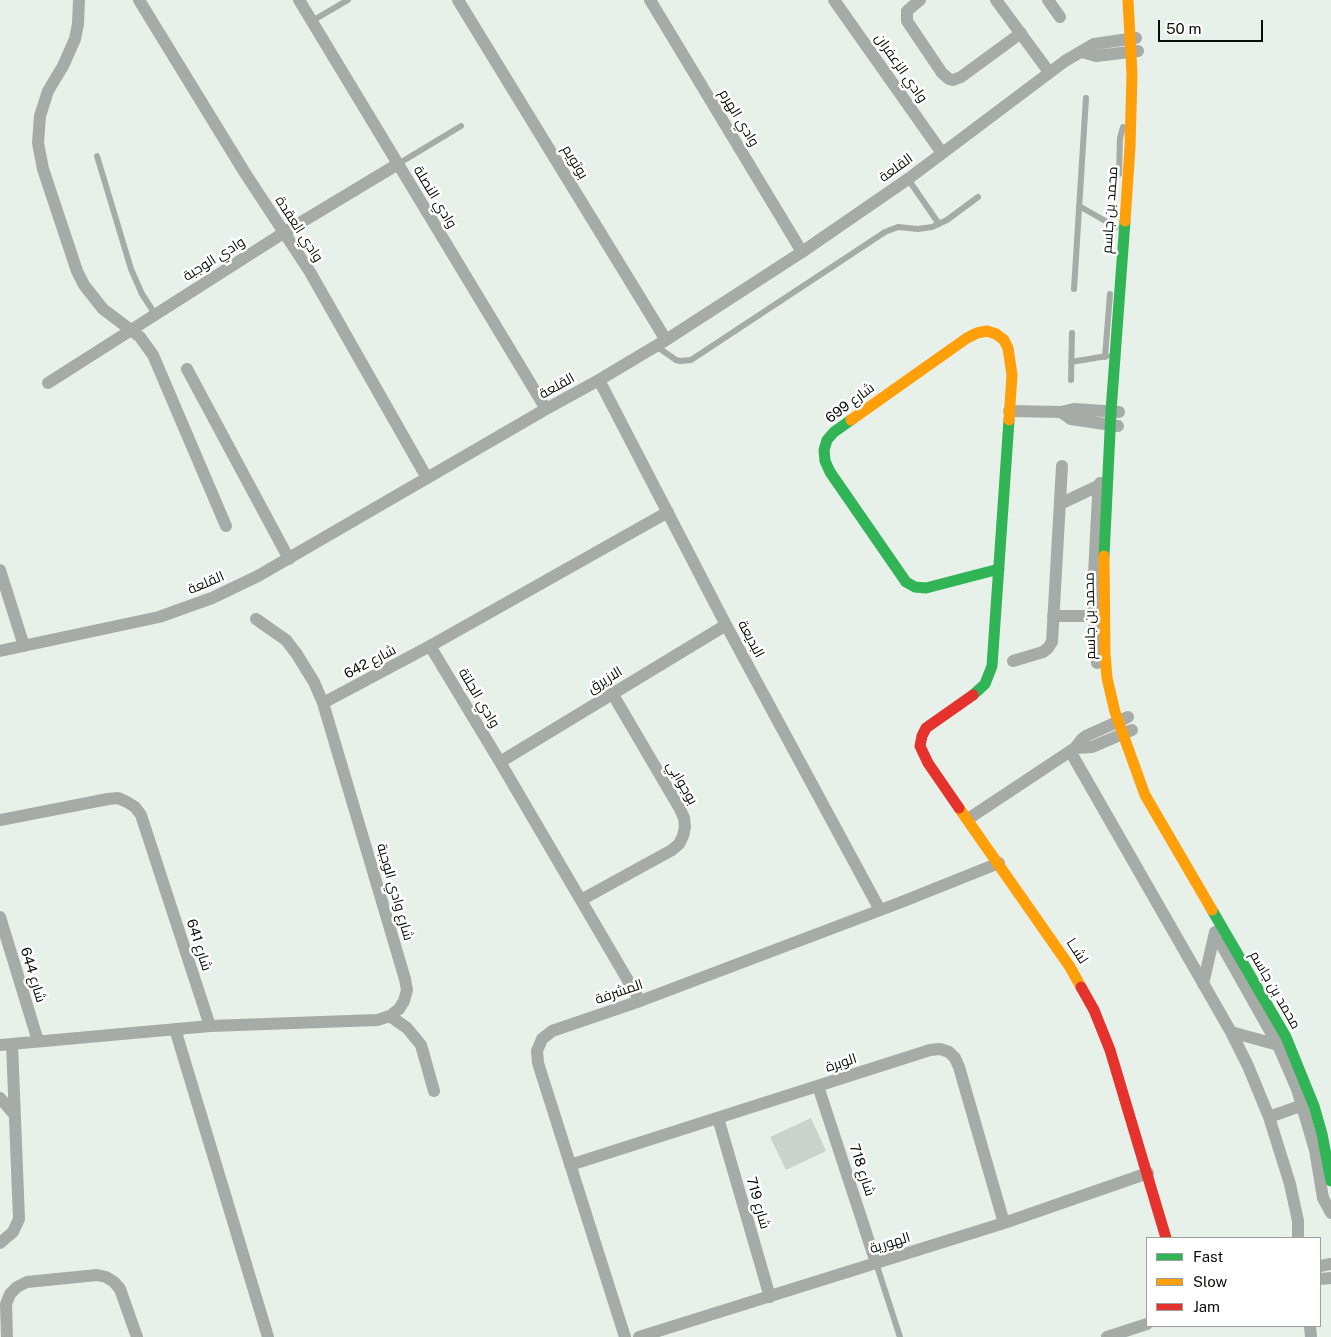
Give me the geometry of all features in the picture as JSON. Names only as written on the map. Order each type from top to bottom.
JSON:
[{"type":"street","points":[[79,0],[75,39],[63,66],[48,90],[40,116],[38,129],[40,156],[76,271],[98,304],[140,337],[154,355],[226,526]]},
{"type":"street","name":"وادي العقدة","points":[[139,0],[245,173],[310,272],[428,478]]},
{"type":"street","name":"وادي النصلة","points":[[299,0],[546,409]]},
{"type":"street","name":"بوتويم","points":[[458,0],[661,343]]},
{"type":"street","name":"وادي الزعفران","points":[[834,0],[942,153]]},
{"type":"street","points":[[920,0],[907,11],[907,21],[942,72],[954,80],[961,77],[1021,33]]},
{"type":"street","points":[[996,0],[1049,72]]},
{"type":"street","points":[[1048,0],[1060,17]]},
{"type":"street","name":"محمد بن جاسم","points":[[1128,0],[1140,99],[1139,146],[1115,425],[1111,611],[1117,674],[1125,726],[1138,779],[1153,810],[1286,1037],[1314,1106],[1322,1134],[1331,1181]]},
{"type":"street","name":"محمد بن جاسم","points":[[1134,38],[1135,0]]},
{"type":"street","name":"وادي الهرم","points":[[657,2],[802,252]]},
{"type":"street","name":"القلعة","points":[[0,651],[168,614],[229,590],[289,559],[661,343],[802,252],[908,180],[1065,61],[1094,44],[1134,38]]},
{"type":"street","points":[[1082,52],[1096,56],[1135,52]]},
{"type":"street","name":"محمد بن جاسم","points":[[1116,411],[1110,356],[1135,52]]},
{"type":"street","name":"وادي الوجبة","points":[[48,383],[284,232],[398,164]]},
{"type":"street","name":"شارع 699","points":[[968,819],[923,755],[920,746],[926,728],[978,691],[985,684],[992,666],[999,569],[1009,411],[1011,362],[1004,340],[996,334],[987,332],[977,333],[966,338],[834,432],[827,440],[824,450],[825,461],[830,472],[906,582],[915,587],[926,588],[999,569]]},
{"type":"street","points":[[187,369],[289,559]]},
{"type":"street","name":"البديعة","points":[[599,380],[726,625],[880,910]]},
{"type":"street","points":[[1009,411],[1060,412],[1074,409],[1116,411]]},
{"type":"street","points":[[1060,412],[1071,419],[1115,425]]},
{"type":"street","name":"محمد بن جاسم","points":[[1115,425],[1108,470],[1104,555],[1107,678],[1125,726],[1162,809],[1294,1040],[1319,1102],[1331,1141]]},
{"type":"street","points":[[1013,661],[1036,655],[1048,648],[1052,642],[1062,466]]},
{"type":"street","points":[[1107,678],[1097,664],[1094,616],[1095,538],[1100,485],[1108,470]]},
{"type":"street","points":[[1060,504],[1100,485]]},
{"type":"street","points":[[430,646],[668,512]]},
{"type":"street","points":[[0,570],[24,646]]},
{"type":"street","points":[[1054,616],[1094,616]]},
{"type":"street","name":"شارع وادي الوجبة","points":[[256,619],[286,640],[310,674],[324,704],[405,980],[407,990],[404,1001],[399,1009],[390,1016]]},
{"type":"street","name":"الازيرق","points":[[500,762],[726,625]]},
{"type":"street","name":"شارع 642","points":[[324,704],[430,646]]},
{"type":"street","name":"وادي الجلتة","points":[[430,646],[640,1002]]},
{"type":"street","name":"بوجوابي","points":[[581,900],[672,850],[683,836],[685,827],[680,809],[612,694]]},
{"type":"street","points":[[968,819],[1072,749],[1086,736],[1125,726]]},
{"type":"street","points":[[1072,749],[1248,1066],[1269,1117],[1290,1184],[1298,1221],[1298,1237]]},
{"type":"street","points":[[1138,779],[1138,792],[1142,809],[1278,1045],[1303,1106],[1315,1150],[1324,1198],[1331,1213]]},
{"type":"street","name":"شارع 641","points":[[0,820],[118,798],[135,807],[141,815],[210,1026]]},
{"type":"street","name":"لشــا","points":[[968,819],[1070,967],[1094,1010],[1110,1050],[1166,1237]]},
{"type":"street","name":"المشرفة","points":[[625,1337],[536,1057],[538,1045],[542,1039],[552,1031],[640,1002],[999,862]]},
{"type":"street","name":"شارع 644","points":[[0,917],[38,1041]]},
{"type":"street","points":[[1203,984],[1214,932]]},
{"type":"street","points":[[0,1243],[13,1232],[19,1219],[14,1114],[6,1044],[210,1026],[377,1020],[390,1016],[407,1028],[421,1045],[434,1091]]},
{"type":"street","points":[[175,1029],[268,1337]]},
{"type":"street","points":[[1230,1032],[1278,1045]]},
{"type":"street","name":"الوبرة","points":[[570,1166],[930,1050],[940,1049],[949,1052],[955,1058],[959,1067],[1004,1223]]},
{"type":"street","name":"شارع 718","points":[[818,1086],[876,1263]]},
{"type":"street","points":[[0,1098],[14,1114]]},
{"type":"street","points":[[1269,1117],[1303,1106]]},
{"type":"street","name":"شارع 719","points":[[718,1118],[770,1296]]},
{"type":"street","name":"الهورية","points":[[639,1337],[1004,1223],[1148,1173]]},
{"type":"street","points":[[7,1337],[6,1304],[10,1294],[17,1287],[27,1282],[97,1275],[106,1277],[120,1289],[137,1337]]},
{"type":"street","points":[[1107,1337],[1146,1324]]},
{"type":"lane","points":[[312,22],[348,0]]},
{"type":"lane","points":[[1074,289],[1086,98]]},
{"type":"lane","points":[[1118,182],[1120,138],[1131,110]]},
{"type":"lane","points":[[398,164],[461,126]]},
{"type":"lane","points":[[97,156],[131,269],[142,294],[155,314]]},
{"type":"lane","points":[[908,180],[939,224]]},
{"type":"lane","points":[[661,343],[676,360],[691,360],[885,232],[898,227],[924,229],[939,224],[978,197]]},
{"type":"lane","points":[[1078,206],[1116,227]]},
{"type":"lane","points":[[1115,236],[1116,218]]},
{"type":"lane","points":[[1071,362],[1110,356],[1111,283]]},
{"type":"lane","points":[[1071,380],[1072,333]]},
{"type":"lane","points":[[876,1263],[900,1337]]},
{"type":"building","points":[[811,1118],[826,1151],[786,1170],[770,1137]]},
{"type":"traffic: fast","points":[[1104,556],[1111,411],[1125,221]]},
{"type":"traffic: fast","points":[[851,420],[834,432],[827,440],[824,450],[825,461],[830,472],[906,582],[915,587],[926,588],[999,569]]},
{"type":"traffic: fast","points":[[973,695],[985,684],[992,666],[1009,420]]},
{"type":"traffic: fast","points":[[1212,910],[1286,1037],[1314,1106],[1322,1134],[1331,1181]]},
{"type":"traffic: slow","points":[[1125,221],[1132,74],[1128,0]]},
{"type":"traffic: slow","points":[[851,420],[967,338],[987,331],[996,334],[1004,340],[1008,348],[1012,375],[1009,420]]},
{"type":"traffic: slow","points":[[1104,556],[1105,654],[1107,678],[1115,712],[1145,795],[1212,910]]},
{"type":"traffic: slow","points":[[959,808],[1070,967],[1081,987]]},
{"type":"traffic: jam","points":[[959,808],[928,763],[920,746],[926,728],[973,695]]},
{"type":"traffic: jam","points":[[1081,987],[1094,1010],[1110,1050],[1166,1237]]}]
